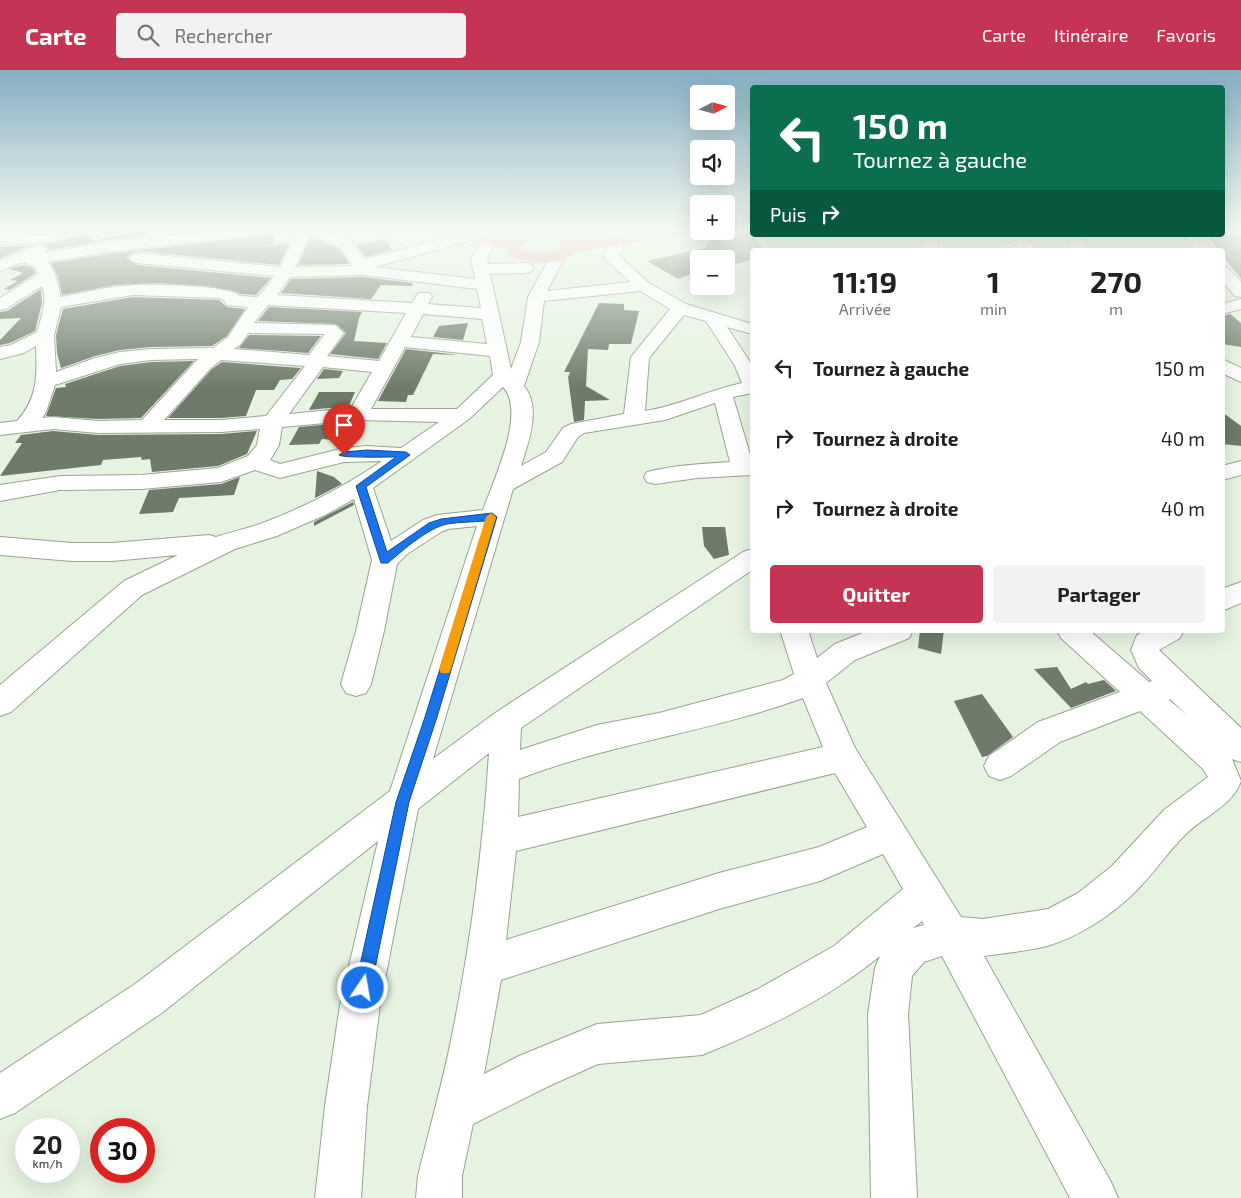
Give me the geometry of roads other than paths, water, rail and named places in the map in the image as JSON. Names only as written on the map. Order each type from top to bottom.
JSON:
[{"type":"street","points":[[0,305],[34,284]]},
{"type":"street","points":[[22,428],[36,412],[47,381],[45,335],[52,303],[52,290],[49,284]]},
{"type":"street","points":[[148,426],[204,364],[235,340],[251,313],[276,284]]},
{"type":"street","points":[[358,414],[398,341],[433,284]]},
{"type":"street","points":[[338,1198],[346,1106],[360,1004],[403,802],[521,426],[522,403],[519,393],[508,382],[498,351],[484,284]]},
{"type":"street","points":[[531,284],[536,297]]},
{"type":"street","points":[[0,703],[133,588],[226,543],[268,530],[317,509],[361,486],[508,382],[530,342],[536,297],[543,284]]},
{"type":"street","points":[[640,284],[680,308],[713,319],[750,328]]},
{"type":"street","points":[[536,297],[643,286]]},
{"type":"street","points":[[52,303],[144,289],[220,294],[232,297],[234,301],[327,302],[491,314]]},
{"type":"street","points":[[1225,308],[1241,304]]},
{"type":"street","points":[[634,418],[640,357],[680,308]]},
{"type":"street","points":[[713,319],[744,366],[750,379]]},
{"type":"street","points":[[0,493],[60,483],[141,482],[221,475],[256,461],[268,445],[272,422],[317,363],[318,356],[335,332],[329,328],[243,328]]},
{"type":"street","points":[[0,353],[17,349],[45,335]]},
{"type":"street","points":[[398,341],[498,351]]},
{"type":"street","points":[[47,381],[65,377],[101,362],[121,358],[218,354],[384,368]]},
{"type":"street","points":[[1225,355],[1241,358]]},
{"type":"street","points":[[1225,367],[1241,376]]},
{"type":"street","points":[[503,485],[554,457],[574,430],[665,414],[722,393],[750,387]]},
{"type":"street","points":[[655,477],[697,471],[748,469],[722,393]]},
{"type":"street","points":[[0,429],[53,423],[98,427],[213,426],[358,414],[398,416],[462,415]]},
{"type":"street","points":[[256,461],[265,467],[280,471],[344,455],[367,453],[406,455]]},
{"type":"street","points":[[1225,456],[1241,459]]},
{"type":"street","points":[[1225,472],[1241,468]]},
{"type":"street","points":[[356,684],[370,631],[385,560],[361,486]]},
{"type":"street","points":[[385,560],[398,548],[432,526],[445,521],[492,517]]},
{"type":"street","points":[[0,546],[72,552],[112,552],[226,543]]},
{"type":"street","points":[[0,1098],[149,998],[309,872],[506,722],[750,559]]},
{"type":"street","points":[[795,633],[810,679],[843,757],[951,935],[1095,1198]]},
{"type":"street","points":[[505,770],[550,753],[596,739],[659,726],[771,697],[810,679],[846,652],[892,633]]},
{"type":"street","points":[[1075,633],[1241,748]]},
{"type":"street","points":[[894,1198],[888,1014],[894,968],[912,947],[951,935],[983,938],[1048,927],[1091,906],[1124,878],[1176,821],[1215,792],[1226,781],[1223,772],[1214,759],[1159,691],[1145,650],[1150,634]]},
{"type":"street","points":[[1000,766],[1050,732],[1159,691]]},
{"type":"street","points":[[439,1198],[440,1176],[474,1027],[484,966],[500,838],[506,722]]},
{"type":"street","points":[[500,838],[843,757]]},
{"type":"street","points":[[484,966],[719,891],[820,864],[889,834]]},
{"type":"street","points":[[455,1111],[534,1071],[597,1044],[702,1035],[772,1004],[847,959],[926,894]]}]
